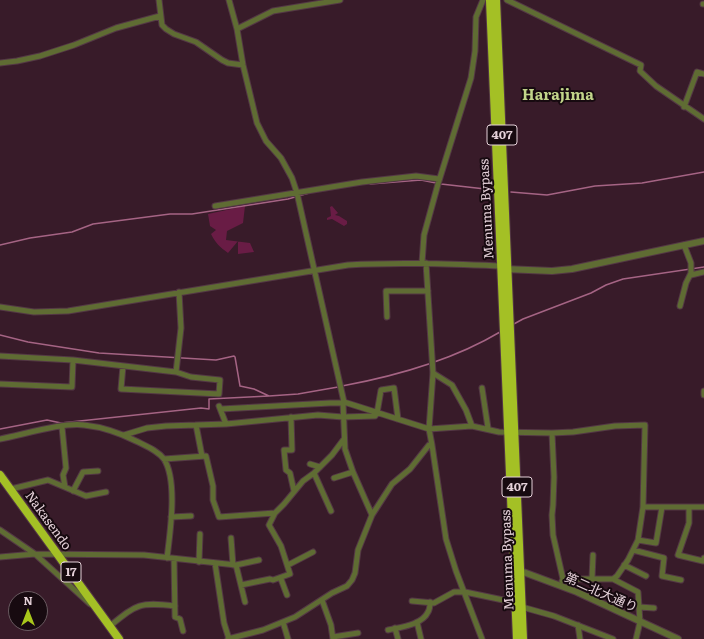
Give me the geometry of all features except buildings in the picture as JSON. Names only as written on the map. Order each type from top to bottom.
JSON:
[{"type":"highway","name":"Menuma Bypass","points":[[490,0],[505,269]]},
{"type":"highway","name":"Menuma Bypass","points":[[496,0],[511,432],[517,570],[522,607],[523,639]]},
{"type":"highway","name":"Nakasendo","points":[[0,475],[119,639]]},
{"type":"highway","name":"Menuma Bypass","points":[[517,570],[515,602],[517,639]]},
{"type":"street","points":[[159,0],[162,24],[174,34],[196,42],[228,63],[243,65]]},
{"type":"street","points":[[229,0],[237,29],[243,65],[257,122],[266,141],[282,158],[292,178],[299,199],[340,383],[343,403],[345,448],[353,472],[372,515]]},
{"type":"street","points":[[237,29],[273,11],[340,0]]},
{"type":"street","points":[[482,639],[446,539],[429,430],[433,373],[428,291],[424,263],[424,235],[471,78],[475,51],[476,17],[483,0]]},
{"type":"street","points":[[507,0],[641,66],[640,71],[656,86],[684,107],[704,119]]},
{"type":"street","points":[[0,63],[40,56],[74,45],[116,28],[160,16]]},
{"type":"street","points":[[684,107],[696,72],[704,74]]},
{"type":"street","points":[[215,206],[362,182],[416,176],[439,182]]},
{"type":"street","points":[[0,307],[34,312],[68,311],[348,265],[424,263],[499,266],[505,269],[552,271],[572,269],[704,241]]},
{"type":"street","points":[[680,306],[686,283],[691,274],[691,263],[684,245]]},
{"type":"street","points":[[691,274],[704,272]]},
{"type":"street","points":[[388,317],[386,291],[428,291]]},
{"type":"street","points":[[176,372],[181,328],[179,292]]},
{"type":"street","points":[[0,356],[73,360],[176,372],[191,378],[220,380],[220,394],[121,389],[123,366]]},
{"type":"street","points":[[0,384],[72,387],[73,360]]},
{"type":"street","points":[[433,373],[452,385],[466,410],[472,426]]},
{"type":"street","points":[[124,435],[147,428],[226,424],[318,415],[372,417],[377,413],[381,390],[394,388],[398,419]]},
{"type":"street","points":[[482,388],[488,428]]},
{"type":"street","points":[[226,424],[220,408],[330,403],[343,403],[398,419],[429,430],[472,426],[488,428],[500,432],[552,433],[645,424],[643,507],[638,540],[617,576],[613,579]]},
{"type":"street","points":[[291,417],[292,450],[284,450],[286,470],[290,473],[294,491]]},
{"type":"street","points":[[0,439],[62,426],[83,425],[124,435],[151,447],[164,459],[172,486],[167,558]]},
{"type":"street","points":[[196,425],[202,456]]},
{"type":"street","points":[[62,426],[66,468],[63,475],[64,487]]},
{"type":"street","points":[[552,433],[554,477],[552,515],[553,535],[563,579],[560,586]]},
{"type":"street","points":[[241,585],[270,579],[273,580],[290,574],[280,546],[269,525],[275,513],[294,491],[303,481],[320,467],[344,439]]},
{"type":"street","points":[[215,563],[224,623],[229,639],[263,630],[295,617],[332,593],[347,586],[352,580],[358,550],[372,515],[392,484],[410,469],[429,445],[432,444]]},
{"type":"street","points":[[164,459],[206,456],[213,486],[213,500],[219,516],[275,513]]},
{"type":"street","points":[[310,464],[320,467]]},
{"type":"street","points":[[73,491],[83,472],[98,471]]},
{"type":"street","points":[[334,478],[353,472]]},
{"type":"street","points":[[314,473],[331,511]]},
{"type":"street","points":[[11,490],[48,480],[86,496],[106,492]]},
{"type":"street","points":[[643,507],[704,507]]},
{"type":"street","points":[[638,540],[656,543],[662,507]]},
{"type":"street","points":[[689,507],[689,524],[678,555],[703,561],[704,558]]},
{"type":"street","points":[[171,517],[191,516]]},
{"type":"street","points":[[0,530],[35,554],[101,614]]},
{"type":"street","points":[[199,562],[200,534]]},
{"type":"street","points":[[231,538],[234,565],[245,602]]},
{"type":"street","points":[[633,550],[664,558],[662,576],[681,580]]},
{"type":"street","points":[[288,565],[313,552]]},
{"type":"street","points":[[0,557],[35,554],[144,555],[234,565],[259,560]]},
{"type":"street","points":[[592,579],[593,555]]},
{"type":"street","points":[[174,559],[175,617],[180,619],[183,631]]},
{"type":"street","points":[[624,565],[646,576]]},
{"type":"street","name":"第二北大通り","points":[[517,570],[577,592],[678,639]]},
{"type":"street","points":[[281,578],[287,595]]},
{"type":"street","points":[[563,579],[613,579],[638,592],[640,622],[636,639]]},
{"type":"street","points":[[412,601],[434,603],[454,592],[464,592],[515,602]]},
{"type":"street","points":[[322,600],[331,624],[333,638],[358,633]]},
{"type":"street","points":[[388,630],[417,622],[422,619],[428,612],[430,602]]},
{"type":"street","points":[[110,626],[131,609],[139,606],[152,604],[175,606]]},
{"type":"street","points":[[522,607],[554,616],[613,639]]},
{"type":"street","points":[[639,607],[654,608]]},
{"type":"street","points":[[283,622],[288,639]]},
{"type":"street","points":[[417,622],[421,639]]},
{"type":"street","points":[[578,625],[580,639]]},
{"type":"street","points":[[395,628],[398,639]]},
{"type":"shaded area","points":[[245,206],[243,223],[227,231],[226,240],[238,241],[228,253],[220,247],[211,234],[216,230],[210,226],[208,214]]},
{"type":"shaded area","points":[[332,206],[338,213],[335,215],[347,221],[347,224],[344,226],[332,219],[327,220],[327,218],[331,216],[330,207]]},
{"type":"shaded area","points":[[238,242],[250,243],[254,252],[238,254]]},
{"type":"waterway","points":[[511,192],[547,195],[595,186],[642,183],[704,172]]},
{"type":"waterway","points":[[370,184],[421,180],[441,184],[494,190]]},
{"type":"waterway","points":[[0,245],[30,238],[72,232],[93,224],[170,214],[192,214],[288,199],[309,193]]},
{"type":"waterway","points":[[512,325],[523,319],[623,279],[704,267]]},
{"type":"waterway","points":[[342,386],[424,366],[463,351],[500,332]]},
{"type":"waterway","points":[[0,335],[28,342],[99,353],[216,360],[234,356],[240,386],[254,389],[269,396],[298,394],[338,387]]},
{"type":"waterway","points":[[0,429],[47,420],[61,423],[201,408],[209,409],[209,399],[269,396]]},
{"type":"district","name":"Harajima","points":[[558,96]]}]
